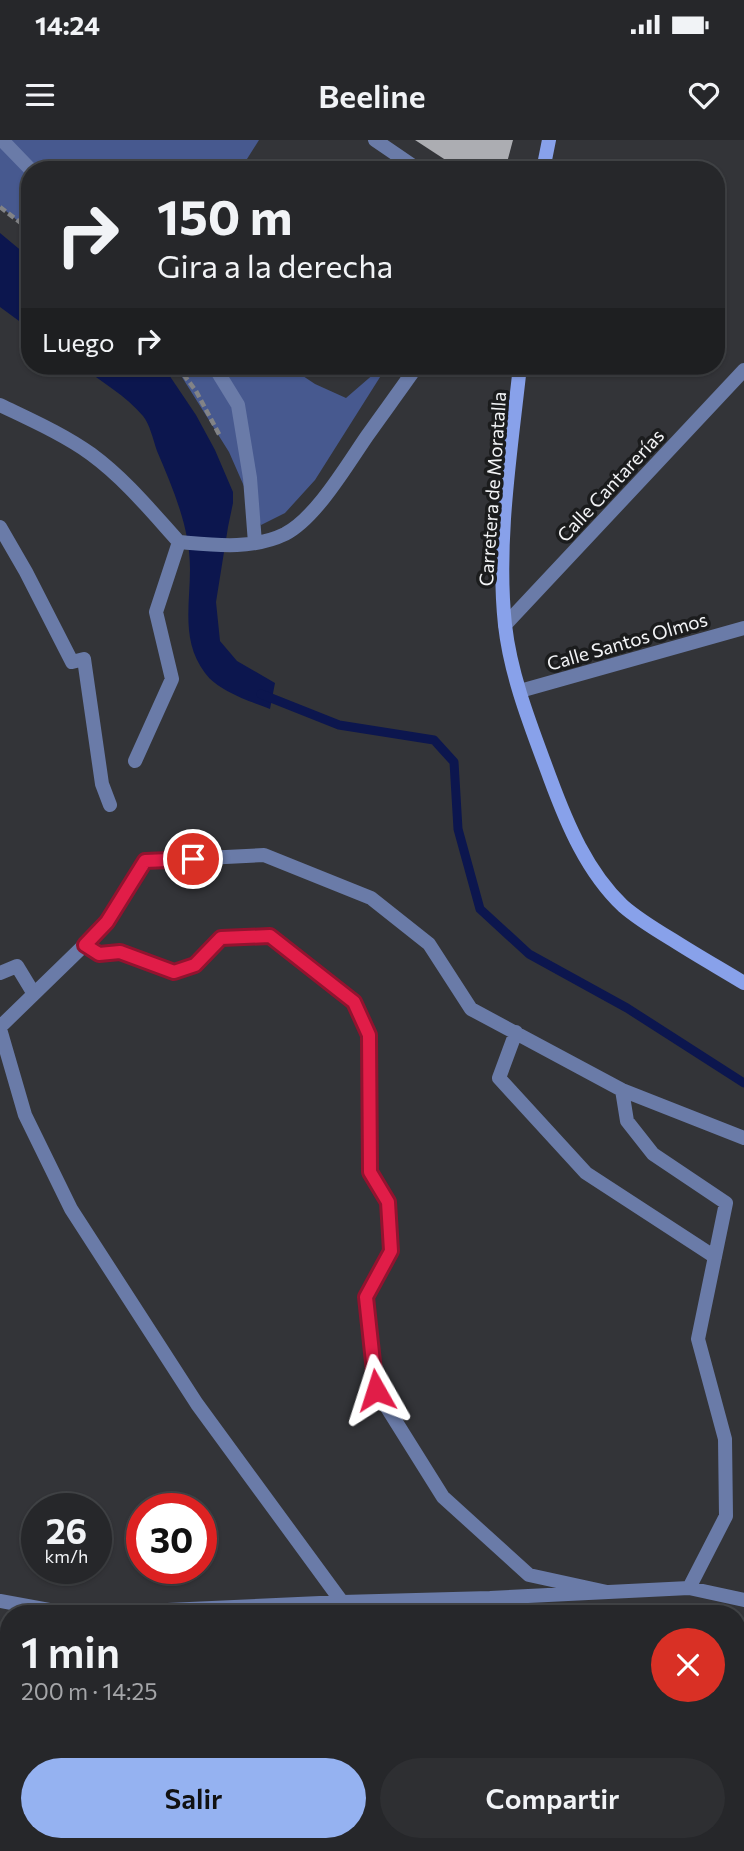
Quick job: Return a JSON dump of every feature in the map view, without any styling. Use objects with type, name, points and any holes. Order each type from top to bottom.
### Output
[{"type":"main road","points":[[545,161],[549,140]]},
{"type":"main road","name":"Carretera de Moratalla","points":[[519,375],[504,530],[505,625],[520,691],[564,817],[598,876],[622,905],[648,925],[744,983]]},
{"type":"street","points":[[2,140],[22,161]]},
{"type":"street","points":[[375,140],[406,161]]},
{"type":"street","name":"Calle Cantarerías","points":[[505,625],[744,370]]},
{"type":"street","points":[[220,375],[238,405],[250,478],[255,543]]},
{"type":"street","points":[[0,405],[51,430],[90,454],[131,488],[183,543],[255,543],[286,533],[307,517],[411,375]]},
{"type":"street","points":[[0,527],[72,662],[83,659],[102,784],[110,805]]},
{"type":"street","points":[[135,761],[172,679],[156,612],[183,543]]},
{"type":"street","name":"Calle Santos Olmos","points":[[520,691],[744,628]]},
{"type":"street","points":[[341,1602],[197,1404],[71,1209],[24,1115],[0,1028],[107,922],[145,861],[264,855],[371,898],[429,944],[471,1009],[622,1090],[744,1138]]},
{"type":"street","points":[[85,945],[99,954],[120,952],[174,972],[195,965],[221,938],[270,936],[354,1002],[369,1035],[370,1172],[388,1202],[391,1251],[366,1297],[376,1390],[443,1497],[529,1575],[607,1592]]},
{"type":"street","points":[[0,973],[17,966],[34,994]]},
{"type":"street","points":[[516,1032],[499,1077],[586,1172],[715,1257]]},
{"type":"street","points":[[622,1090],[626,1121],[653,1154],[726,1203],[698,1339],[725,1439],[726,1516],[689,1588]]},
{"type":"street","points":[[276,1605],[689,1588],[744,1600]]},
{"type":"street","points":[[0,1601],[22,1605]]},
{"type":"path","points":[[0,207],[21,223]]},
{"type":"path","points":[[184,375],[196,391],[222,440]]},
{"type":"shaded area","points":[[0,140],[259,140],[246,161],[21,161],[21,224],[0,206]]},
{"type":"shaded area","points":[[0,233],[21,250],[21,322],[0,307]]},
{"type":"shaded area","points":[[93,375],[169,375],[215,450],[233,492],[216,602],[220,641],[237,661],[275,683],[270,709],[234,695],[218,685],[197,661],[188,622],[189,553],[180,508],[143,416]]},
{"type":"shaded area","points":[[181,375],[302,375],[346,398],[373,375],[381,375],[315,480],[285,513],[261,525],[229,452]]},
{"type":"building","points":[[415,140],[513,140],[507,161],[447,161]]},
{"type":"waterway","points":[[261,694],[339,725],[434,740],[454,762],[458,829],[480,909],[529,954],[627,1008],[744,1083]]},
{"type":"route","points":[[193,859],[145,861],[107,922],[85,945],[99,954],[120,952],[174,972],[195,965],[221,938],[270,936],[354,1002],[369,1035],[370,1172],[388,1202],[391,1251],[366,1297],[376,1390]]}]
